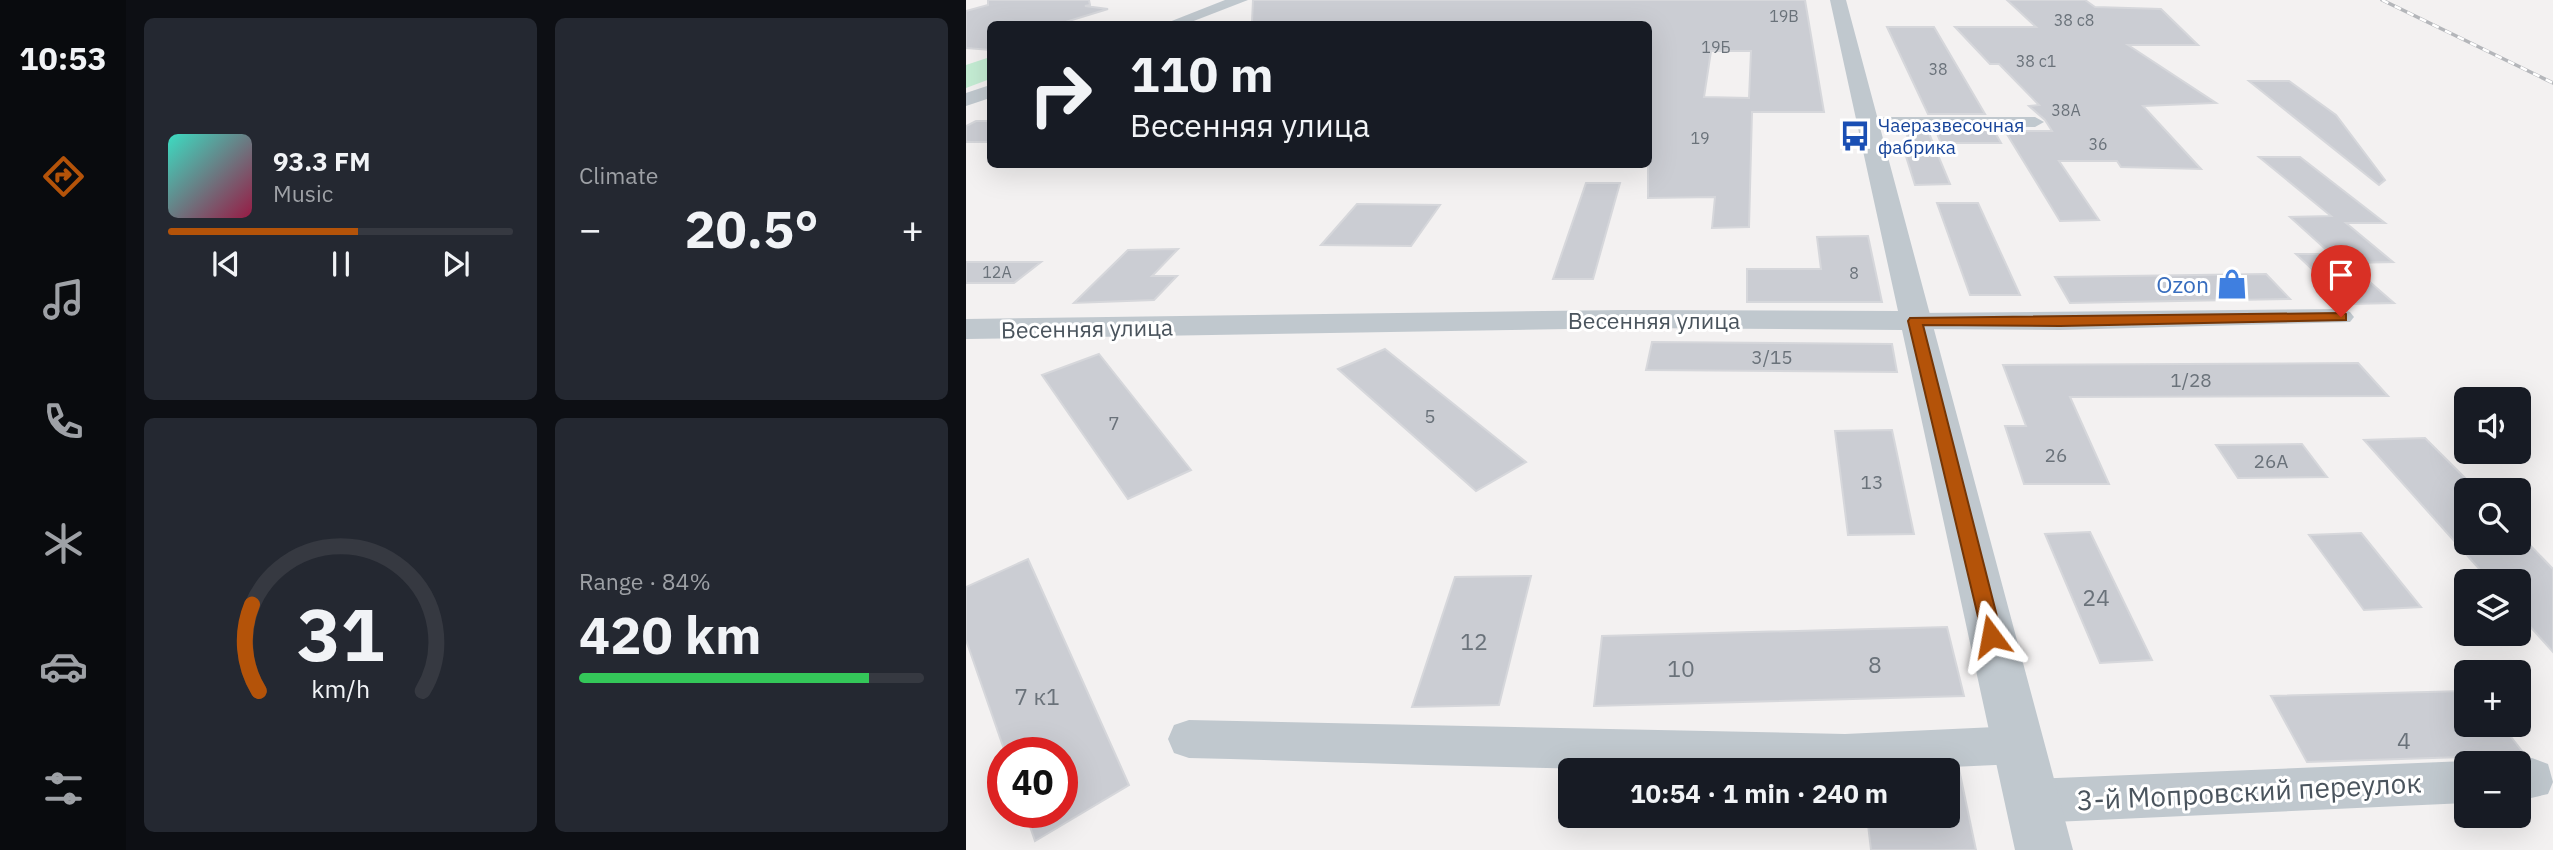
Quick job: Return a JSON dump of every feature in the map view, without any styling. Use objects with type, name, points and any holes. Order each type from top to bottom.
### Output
[{"type":"street","points":[[1174,21],[1240,0]]},
{"type":"street","points":[[1838,0],[2038,825]]},
{"type":"street","points":[[966,90],[987,82]]},
{"type":"street","points":[[966,100],[987,92]]},
{"type":"street","points":[[1868,122],[2035,122]]},
{"type":"street","name":"Весенняя улица","points":[[966,329],[1624,319],[2060,322],[2341,317]]},
{"type":"street","points":[[1189,738],[1844,754],[2017,745]]},
{"type":"street","name":"3-й Мопровский переулок","points":[[2038,825],[2454,783]]},
{"type":"green space","points":[[987,58],[987,80],[966,88],[966,65]]},
{"type":"building","points":[[988,0],[1089,0],[1090,5],[1085,6],[1108,9],[1069,21],[987,21],[987,50],[966,48],[966,11],[988,5]]},
{"type":"building","points":[[1253,0],[1805,0],[1824,112],[1752,112],[1749,227],[1712,228],[1715,197],[1648,198],[1648,168],[1652,168],[1652,21],[1252,21]],"holes":[[[1711,51],[1751,51],[1749,98],[1704,97]]]},
{"type":"building","points":[[2007,0],[2085,0],[2095,7],[2161,9],[2198,45],[2128,45],[2216,103],[2143,106],[2201,169],[2121,167],[2117,161],[2059,161],[2099,220],[2060,221],[2005,131],[2052,131],[2045,120],[2029,106],[2039,105],[1999,64],[1990,64],[1955,27],[2036,27]]},
{"type":"building","points":[[1887,27],[1934,27],[1985,114],[1928,114]]},
{"type":"building","points":[[2249,81],[2289,81],[2336,115],[2385,180],[2379,185]]},
{"type":"building","points":[[976,121],[987,121],[987,142],[966,142],[966,126]]},
{"type":"building","points":[[1935,129],[1993,129],[2001,143],[1941,143]]},
{"type":"building","points":[[1906,131],[1928,131],[1950,184],[1915,185],[1904,150],[1911,150]]},
{"type":"building","points":[[2259,157],[2300,157],[2385,223],[2346,223],[2393,262],[2348,263],[2394,303],[2349,304],[2296,254],[2331,254],[2290,217],[2331,216]]},
{"type":"building","points":[[1586,183],[1620,183],[1593,279],[1553,279]]},
{"type":"building","points":[[1937,203],[1978,203],[2020,295],[1970,295]]},
{"type":"building","points":[[1357,204],[1440,205],[1411,246],[1321,245]]},
{"type":"building","points":[[1868,236],[1882,302],[1747,302],[1747,269],[1821,269],[1817,237]]},
{"type":"building","points":[[1178,249],[1152,276],[1177,276],[1154,300],[1074,303],[1128,250]]},
{"type":"building","points":[[966,262],[1041,262],[1014,283],[966,283]]},
{"type":"building","points":[[2266,274],[2290,299],[2070,303],[2055,277]]},
{"type":"building","points":[[1652,342],[1892,344],[1897,372],[1646,370]]},
{"type":"building","points":[[1385,349],[1526,462],[1476,491],[1338,369]]},
{"type":"building","points":[[1099,354],[1191,470],[1128,499],[1042,375]]},
{"type":"building","points":[[2358,363],[2388,396],[2070,397],[2109,484],[2024,484],[2005,426],[2026,426],[2003,365]]},
{"type":"building","points":[[1892,430],[1914,534],[1848,535],[1835,431]]},
{"type":"building","points":[[2425,438],[2465,478],[2454,478],[2454,541],[2364,440]]},
{"type":"building","points":[[2302,444],[2327,477],[2238,478],[2216,445]]},
{"type":"building","points":[[2090,532],[2152,660],[2100,663],[2045,534]]},
{"type":"building","points":[[2361,533],[2421,607],[2364,610],[2309,535]]},
{"type":"building","points":[[2531,546],[2553,569],[2553,652],[2531,627],[2531,569],[2479,569],[2467,555],[2531,555]]},
{"type":"building","points":[[1028,559],[1129,785],[1078,815],[1078,737],[1000,737],[966,640],[966,587]]},
{"type":"building","points":[[1531,576],[1499,705],[1412,707],[1455,577]]},
{"type":"building","points":[[1947,627],[1964,696],[1594,706],[1602,636]]},
{"type":"building","points":[[2454,691],[2454,737],[2511,737],[2522,751],[2454,751],[2454,757],[2307,762],[2271,696]]},
{"type":"building","points":[[1960,774],[1976,850],[1871,850],[1868,828],[1960,828]]},
{"type":"building","points":[[1031,828],[1057,828],[1035,841]]},
{"type":"railway","points":[[2382,0],[2553,83]]},
{"type":"place","name":"Чаеразвесочная фабрика","points":[[1855,136]]},
{"type":"place","name":"Ozon","points":[[2232,284]]},
{"type":"route","points":[[1991,636],[1915,321],[2060,322],[2341,317]]}]
